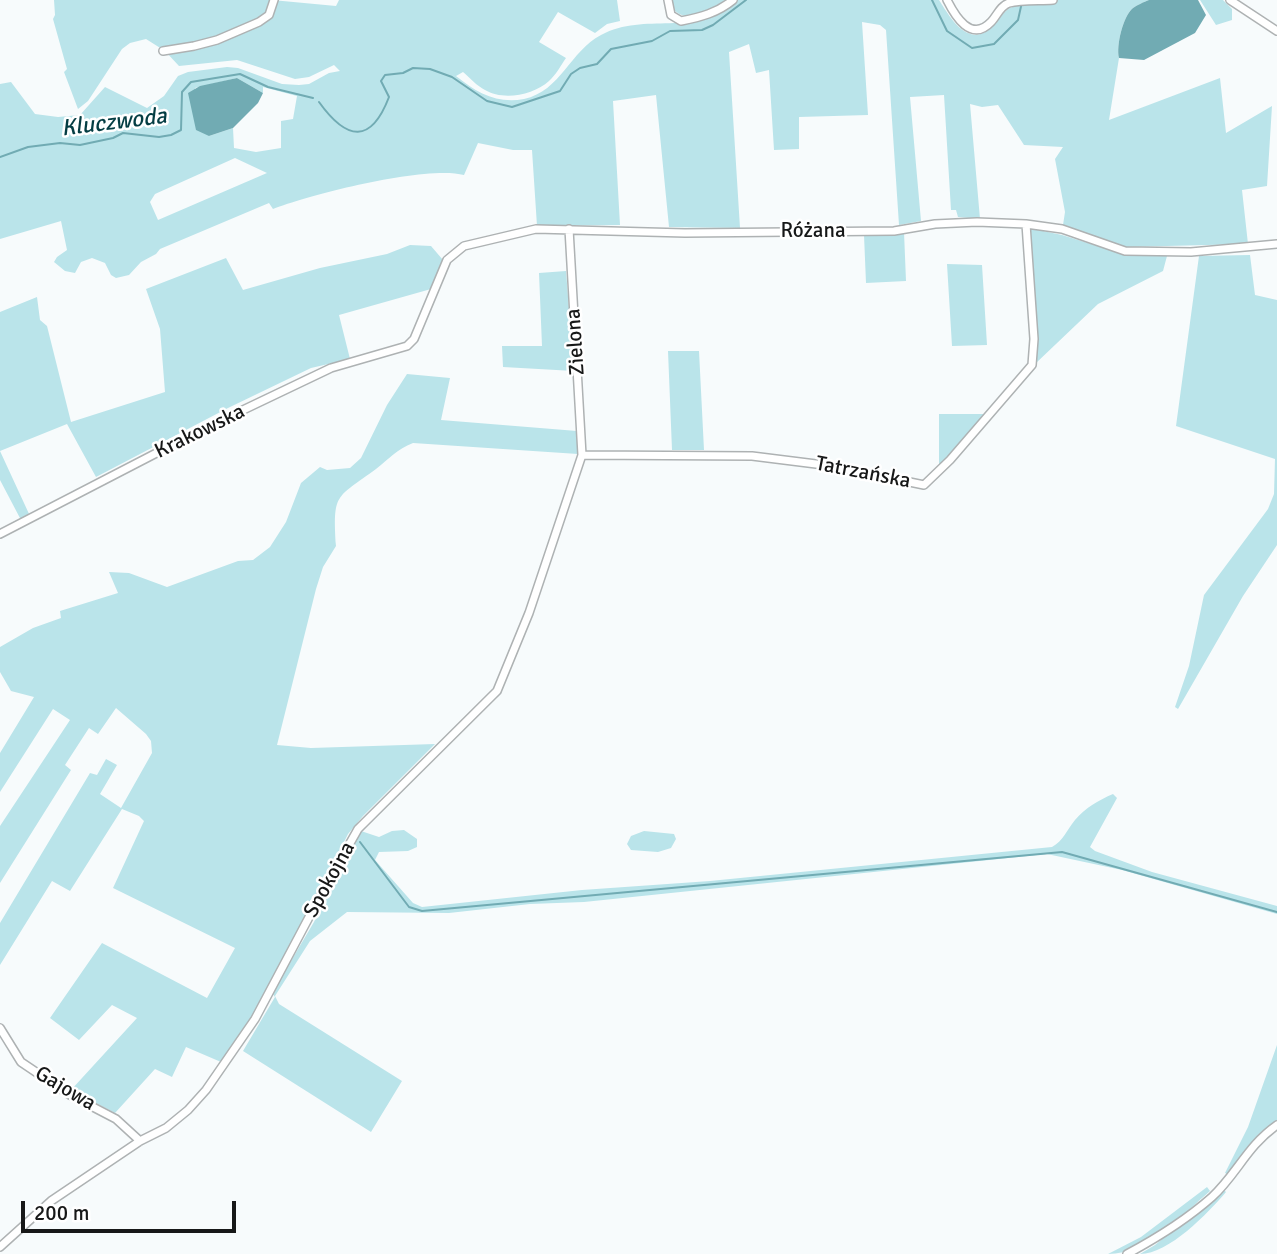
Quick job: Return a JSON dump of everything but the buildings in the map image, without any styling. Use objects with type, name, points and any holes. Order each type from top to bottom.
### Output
[{"type":"street","points":[[163,51],[217,40],[259,22],[269,15],[274,0]]},
{"type":"street","points":[[668,0],[671,15],[681,21],[722,9],[733,0]]},
{"type":"street","points":[[947,0],[958,20],[972,29],[988,25],[1009,3],[1053,0]]},
{"type":"street","points":[[1230,0],[1277,31]]},
{"type":"street","name":"Różana","points":[[407,345],[414,339],[447,260],[452,254],[464,246],[537,229],[685,233],[894,231],[935,224],[976,222],[1062,229],[1125,251],[1191,252],[1277,244]]},
{"type":"street","name":"Tatrzańska","points":[[582,455],[752,456],[832,466],[924,485],[950,460],[1032,365],[1034,339],[1026,224]]},
{"type":"street","name":"Zielona","points":[[569,229],[582,455]]},
{"type":"street","name":"Krakowska","points":[[0,534],[199,431],[331,368],[407,345]]},
{"type":"street","name":"Spokojna","points":[[0,1247],[51,1200],[140,1141],[166,1128],[188,1110],[208,1088],[255,1019],[358,830],[497,691],[529,613],[582,455]]},
{"type":"street","name":"Gajowa","points":[[0,1028],[16,1056],[31,1070],[116,1119],[140,1141]]},
{"type":"street","points":[[1127,1254],[1165,1233],[1213,1196],[1250,1148],[1277,1125]]},
{"type":"shaded area","points":[[54,0],[272,0],[336,6],[339,0],[617,0],[620,21],[607,24],[595,33],[558,12],[539,42],[566,58],[552,79],[535,90],[518,95],[500,95],[482,88],[463,72],[456,76],[488,96],[514,100],[537,95],[547,88],[590,42],[601,35],[635,25],[704,19],[721,12],[738,0],[939,0],[961,29],[976,35],[993,26],[1006,11],[1018,5],[1019,0],[1149,0],[1133,8],[1123,24],[1109,120],[1220,78],[1226,133],[1272,106],[1267,186],[1242,190],[1248,244],[1126,247],[1063,225],[1065,212],[1055,159],[1063,147],[1024,145],[998,105],[982,107],[970,104],[980,219],[958,217],[956,210],[951,210],[944,95],[910,97],[921,221],[899,225],[886,30],[880,25],[862,22],[868,115],[799,117],[799,149],[774,150],[769,70],[756,73],[749,44],[729,52],[740,228],[669,227],[656,95],[613,101],[620,225],[537,226],[532,150],[513,150],[478,143],[464,175],[447,173],[397,177],[340,189],[273,209],[269,203],[160,249],[141,262],[129,275],[116,278],[111,275],[105,263],[92,258],[81,262],[75,273],[65,271],[54,262],[67,250],[61,221],[0,239],[0,84],[11,82],[35,114],[58,117],[80,115],[105,87],[147,108],[164,96],[178,76],[188,72],[238,68],[282,84],[299,85],[309,84],[329,73],[340,71],[334,65],[309,77],[295,79],[237,60],[179,66],[165,51],[146,39],[130,43],[122,49],[88,101],[78,109],[64,72],[67,69],[53,19]],"holes":[[[237,78],[263,93],[263,87],[297,96],[293,119],[281,121],[281,148],[256,152],[234,148],[233,128],[209,136],[195,88]],[[235,158],[267,173],[158,220],[150,202],[155,194]]]},
{"type":"shaded area","points":[[671,0],[730,0],[703,14],[688,16],[675,11]]},
{"type":"shaded area","points":[[1149,0],[1198,0],[1206,15],[1195,33],[1144,60],[1119,58],[1119,39],[1129,12]]},
{"type":"shaded area","points":[[1200,0],[1223,0],[1232,9],[1232,20],[1216,25]]},
{"type":"shaded area","points":[[237,78],[263,93],[258,103],[233,128],[209,136],[196,130],[188,93],[200,86]]},
{"type":"shaded area","points":[[1029,228],[1120,253],[1167,256],[1163,271],[1098,304],[1035,364],[1037,346]]},
{"type":"shaded area","points":[[904,232],[906,281],[866,283],[864,235]]},
{"type":"shaded area","points":[[410,245],[431,246],[443,260],[431,289],[339,315],[350,359],[311,368],[96,477],[67,424],[0,451],[0,312],[37,297],[40,320],[47,326],[71,422],[165,392],[160,329],[146,289],[226,258],[243,290],[320,268],[387,254]]},
{"type":"shaded area","points":[[1250,255],[1255,295],[1277,300],[1277,545],[1243,596],[1178,709],[1175,707],[1189,666],[1204,595],[1268,509],[1274,494],[1275,459],[1176,426],[1199,256]]},
{"type":"shaded area","points":[[947,264],[982,265],[987,345],[952,346]]},
{"type":"shaded area","points":[[566,271],[574,371],[503,367],[502,346],[542,346],[539,273]]},
{"type":"shaded area","points":[[668,351],[699,351],[704,450],[672,450]]},
{"type":"shaded area","points":[[407,374],[450,378],[441,420],[577,431],[578,454],[413,443],[393,454],[352,486],[340,499],[335,516],[336,546],[323,567],[316,589],[277,745],[311,748],[435,744],[348,834],[250,1020],[221,1062],[186,1047],[172,1077],[155,1069],[115,1113],[71,1090],[137,1018],[112,1005],[79,1040],[50,1018],[102,943],[207,998],[235,948],[113,888],[144,821],[122,809],[70,891],[52,881],[0,965],[0,923],[90,773],[97,775],[106,759],[117,765],[100,794],[121,808],[152,753],[151,741],[146,734],[116,708],[98,734],[89,728],[65,765],[71,770],[0,883],[0,826],[70,720],[53,709],[0,792],[0,753],[34,697],[11,691],[0,672],[0,647],[33,628],[61,618],[60,611],[118,593],[109,572],[129,573],[167,587],[238,561],[253,560],[270,547],[286,522],[301,483],[320,467],[327,470],[350,468],[361,458],[387,405]]},
{"type":"shaded area","points":[[939,414],[984,414],[939,467]]},
{"type":"shaded area","points":[[0,451],[30,516],[21,520],[0,480]]},
{"type":"shaded area","points":[[1113,794],[1117,798],[1090,847],[1095,851],[1152,872],[1277,906],[1277,914],[1122,870],[1047,854],[584,902],[530,904],[449,913],[347,912],[310,941],[275,996],[279,1004],[402,1081],[371,1132],[243,1051],[275,997],[272,993],[314,922],[343,861],[361,831],[379,837],[392,831],[404,830],[417,839],[417,847],[408,851],[379,852],[375,860],[413,903],[422,907],[1052,847],[1083,812]]},
{"type":"shaded area","points":[[644,831],[674,834],[676,839],[671,848],[658,852],[631,850],[627,844],[631,836]]},
{"type":"shaded area","points":[[1277,1045],[1277,1120],[1261,1132],[1227,1174],[1225,1173],[1248,1127]]},
{"type":"shaded area","points":[[1207,1187],[1210,1191],[1164,1232],[1137,1248],[1108,1254],[1141,1237]]},
{"type":"shaded area","points":[[1223,1189],[1226,1192],[1187,1231],[1163,1247],[1140,1254],[1155,1245]]},
{"type":"waterway","name":"Kluczwoda","points":[[319,102],[329,115],[349,130],[366,130],[382,112],[389,97],[381,81],[385,75],[403,73],[413,68],[430,69],[452,77],[487,101],[512,107],[560,91],[571,74],[580,68],[597,64],[611,49],[652,41],[670,31],[702,30],[746,0]]},
{"type":"waterway","name":"Kluczwoda","points":[[932,0],[947,31],[972,48],[994,44],[1018,20],[1022,2]]},
{"type":"waterway","name":"Kluczwoda","points":[[0,157],[28,147],[60,143],[80,145],[113,138],[123,133],[159,137],[171,135],[181,130],[182,92],[191,82],[240,74],[268,87],[313,98]]},
{"type":"waterway","points":[[360,842],[409,907],[422,911],[1062,852],[1277,912]]}]
